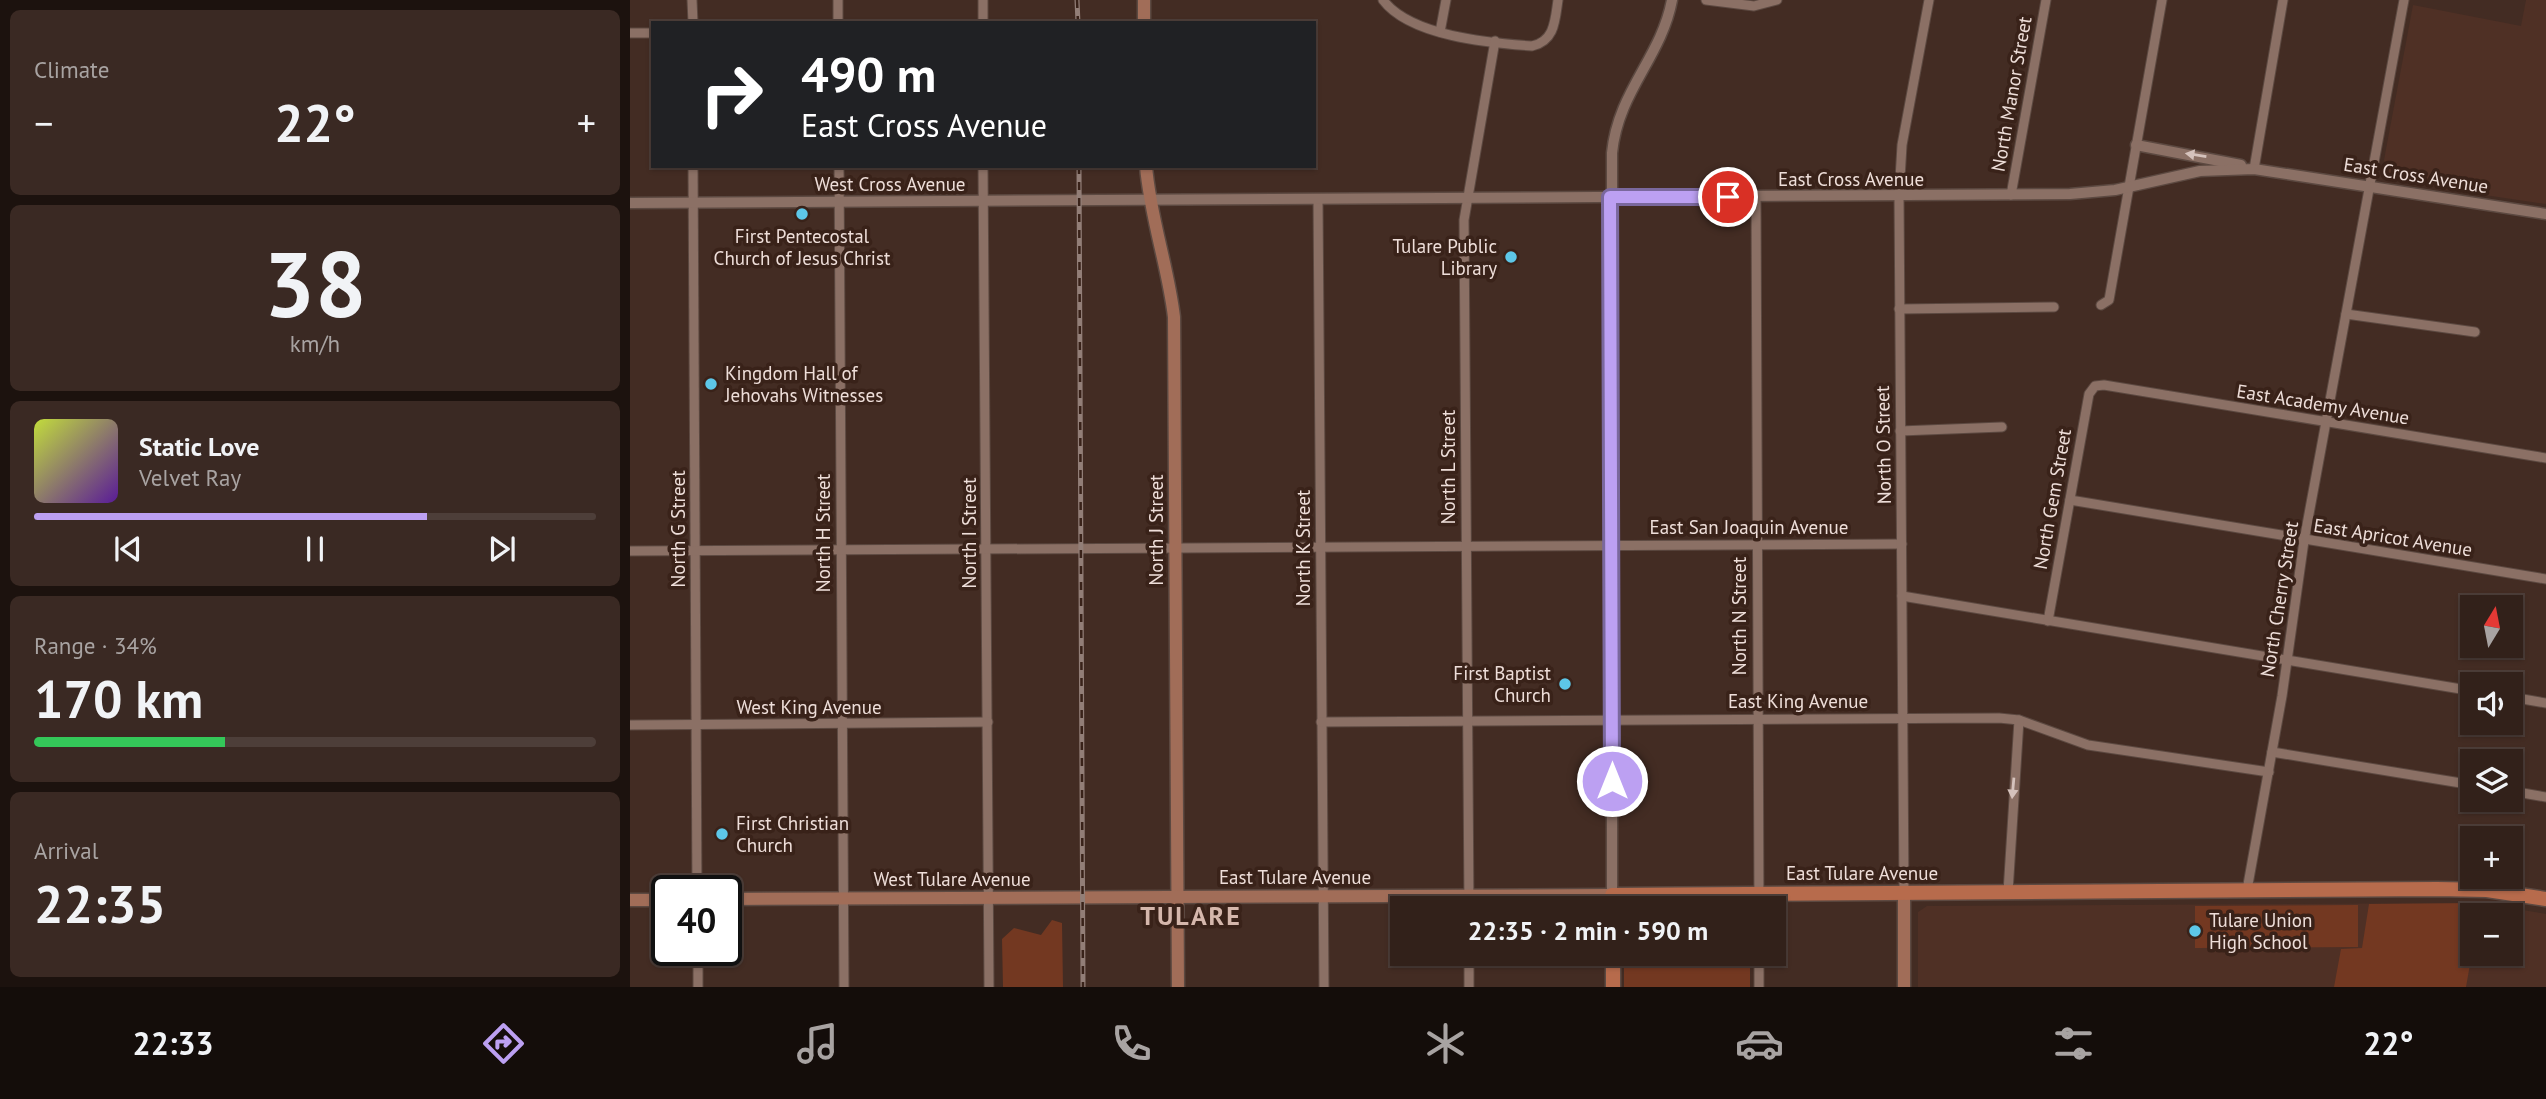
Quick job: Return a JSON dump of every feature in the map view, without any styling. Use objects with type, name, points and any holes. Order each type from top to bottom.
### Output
[{"type":"main road","points":[[1144,0],[1144,21]]},
{"type":"main road","name":"North J Street","points":[[1146,168],[1150,199],[1166,262],[1174,317],[1178,987]]},
{"type":"main road","name":"East Tulare Avenue","points":[[1786,900],[1904,893],[2463,889],[2546,899]]},
{"type":"main road","points":[[1904,893],[1904,987]]},
{"type":"main road","name":"East Tulare Avenue","points":[[1177,897],[1390,899]]},
{"type":"main road","name":"West Tulare Avenue","points":[[742,899],[1177,897]]},
{"type":"main road","points":[[630,900],[651,900]]},
{"type":"main road","points":[[1613,966],[1613,987]]},
{"type":"street","points":[[692,0],[692,21]]},
{"type":"street","points":[[838,0],[838,21]]},
{"type":"street","points":[[983,0],[983,21]]},
{"type":"street","points":[[1383,0],[1409,23],[1440,32],[1532,46],[1546,41],[1551,34],[1558,0]]},
{"type":"street","points":[[1440,32],[1446,0]]},
{"type":"street","points":[[1612,896],[1610,197],[1613,138],[1620,111],[1631,86],[1661,39],[1672,0]]},
{"type":"street","points":[[1706,0],[1754,6],[1777,0]]},
{"type":"street","name":"North O Street","points":[[1904,893],[1899,196],[1902,145],[1929,0]]},
{"type":"street","name":"North Manor Street","points":[[2011,195],[2046,0]]},
{"type":"street","points":[[2101,305],[2109,300],[2162,0]]},
{"type":"street","points":[[2136,145],[2215,158],[2254,169],[2283,0]]},
{"type":"street","name":"North Cherry Street","points":[[2247,890],[2269,772],[2304,541],[2404,0]]},
{"type":"street","points":[[630,33],[651,33]]},
{"type":"street","name":"North L Street","points":[[1469,896],[1465,547],[1466,199],[1495,41]]},
{"type":"street","name":"North G Street","points":[[694,168],[697,875]]},
{"type":"street","name":"North H Street","points":[[839,168],[844,987]]},
{"type":"street","name":"North I Street","points":[[984,168],[989,987]]},
{"type":"street","name":"East Cross Avenue","points":[[1150,199],[2081,194],[2200,171],[2254,169],[2546,214]]},
{"type":"street","name":"North N Street","points":[[1756,197],[1759,896]]},
{"type":"street","name":"West Cross Avenue","points":[[630,203],[1150,199]]},
{"type":"street","name":"North K Street","points":[[1318,200],[1324,987]]},
{"type":"street","points":[[1899,309],[2054,307]]},
{"type":"street","points":[[2346,314],[2475,332]]},
{"type":"street","name":"East Academy Avenue","points":[[2095,386],[2104,385],[2546,458]]},
{"type":"street","name":"North Gem Street","points":[[2048,621],[2089,394],[2095,386]]},
{"type":"street","points":[[1900,431],[2002,427]]},
{"type":"street","name":"East Apricot Avenue","points":[[2070,500],[2304,541],[2546,579]]},
{"type":"street","name":"East San Joaquin Avenue","points":[[630,551],[1902,544]]},
{"type":"street","points":[[1902,596],[2460,689]]},
{"type":"street","points":[[2523,699],[2546,703]]},
{"type":"street","name":"East King Avenue","points":[[1321,722],[1903,718],[2019,720],[2088,745],[2269,772]]},
{"type":"street","points":[[2008,892],[2019,720]]},
{"type":"street","name":"West King Avenue","points":[[630,726],[988,722]]},
{"type":"street","points":[[2272,752],[2460,783]]},
{"type":"street","points":[[2523,794],[2546,797]]},
{"type":"street","points":[[698,966],[698,987]]},
{"type":"street","points":[[1469,966],[1469,987]]},
{"type":"street","points":[[1759,966],[1759,987]]},
{"type":"shaded area","points":[[2526,0],[2546,0],[2546,204],[2444,189],[2388,172],[2384,160],[2413,5],[2521,26]]},
{"type":"shaded area","name":"Tulare Union High School","points":[[2460,903],[2460,966],[2523,966],[2523,910],[2546,914],[2546,987],[1918,987],[1918,912],[1927,906]]},
{"type":"shaded area","points":[[2460,903],[2460,966],[2470,966],[2466,987],[2334,987],[2341,949],[2362,948],[2369,904]]},
{"type":"shaded area","points":[[2358,905],[2358,947],[2195,948],[2195,906]]},
{"type":"shaded area","points":[[1052,920],[1062,923],[1063,987],[1003,987],[1002,939],[1014,928],[1041,935]]},
{"type":"shaded area","points":[[1624,966],[1750,966],[1750,987],[1624,987]]},
{"type":"railway","points":[[1077,0],[1078,21]]},
{"type":"railway","points":[[1079,168],[1083,987]]},
{"type":"place","name":"First Pentecostal Church of Jesus Christ","points":[[802,214]]},
{"type":"place","name":"Tulare Public Library","points":[[1511,257]]},
{"type":"place","name":"Kingdom Hall of Jehovahs Witnesses","points":[[711,384]]},
{"type":"place","name":"First Baptist Church","points":[[1565,684]]},
{"type":"place","name":"First Christian Church","points":[[722,834]]},
{"type":"place","name":"Tulare Union High School","points":[[2195,931]]},
{"type":"district","name":"TULARE","points":[[1191,916]]},
{"type":"route","points":[[1612,781],[1610,197],[1728,197]]}]
